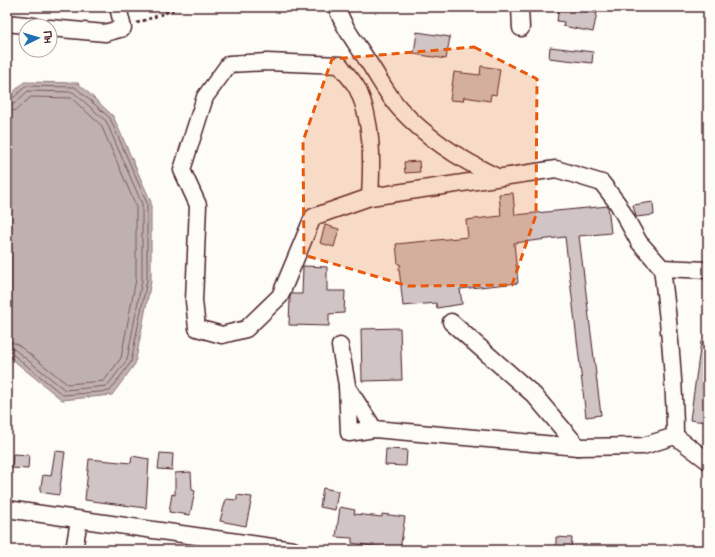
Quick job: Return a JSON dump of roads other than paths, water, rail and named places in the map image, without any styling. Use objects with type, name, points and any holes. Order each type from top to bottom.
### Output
[{"type":"street","points":[[58,29],[105,33],[123,28],[118,7]]},
{"type":"street","points":[[337,7],[339,15],[399,108],[442,146],[471,165],[497,177]]},
{"type":"street","points":[[520,7],[521,28]]},
{"type":"street","points":[[7,23],[18,24]]},
{"type":"street","points":[[370,197],[368,125],[358,89],[340,65],[267,62],[229,64],[205,97],[182,170],[198,205],[194,301],[197,328],[222,335],[246,328],[280,296],[313,217],[370,197],[556,169],[602,183],[618,204],[639,242],[662,268],[670,330],[675,395],[674,436]]},
{"type":"street","points":[[662,268],[708,270]]},
{"type":"street","points":[[451,322],[534,395],[578,447]]},
{"type":"street","points":[[340,346],[346,385],[349,433],[374,429],[578,447],[643,446],[674,436]]},
{"type":"street","points":[[346,385],[374,429]]},
{"type":"street","points":[[674,436],[708,462]]},
{"type":"street","points":[[7,510],[293,550]]},
{"type":"street","points":[[74,550],[79,520]]},
{"type":"water","points":[[24,82],[78,83],[113,116],[151,202],[151,281],[135,364],[112,395],[62,400],[7,355],[7,98]]}]
